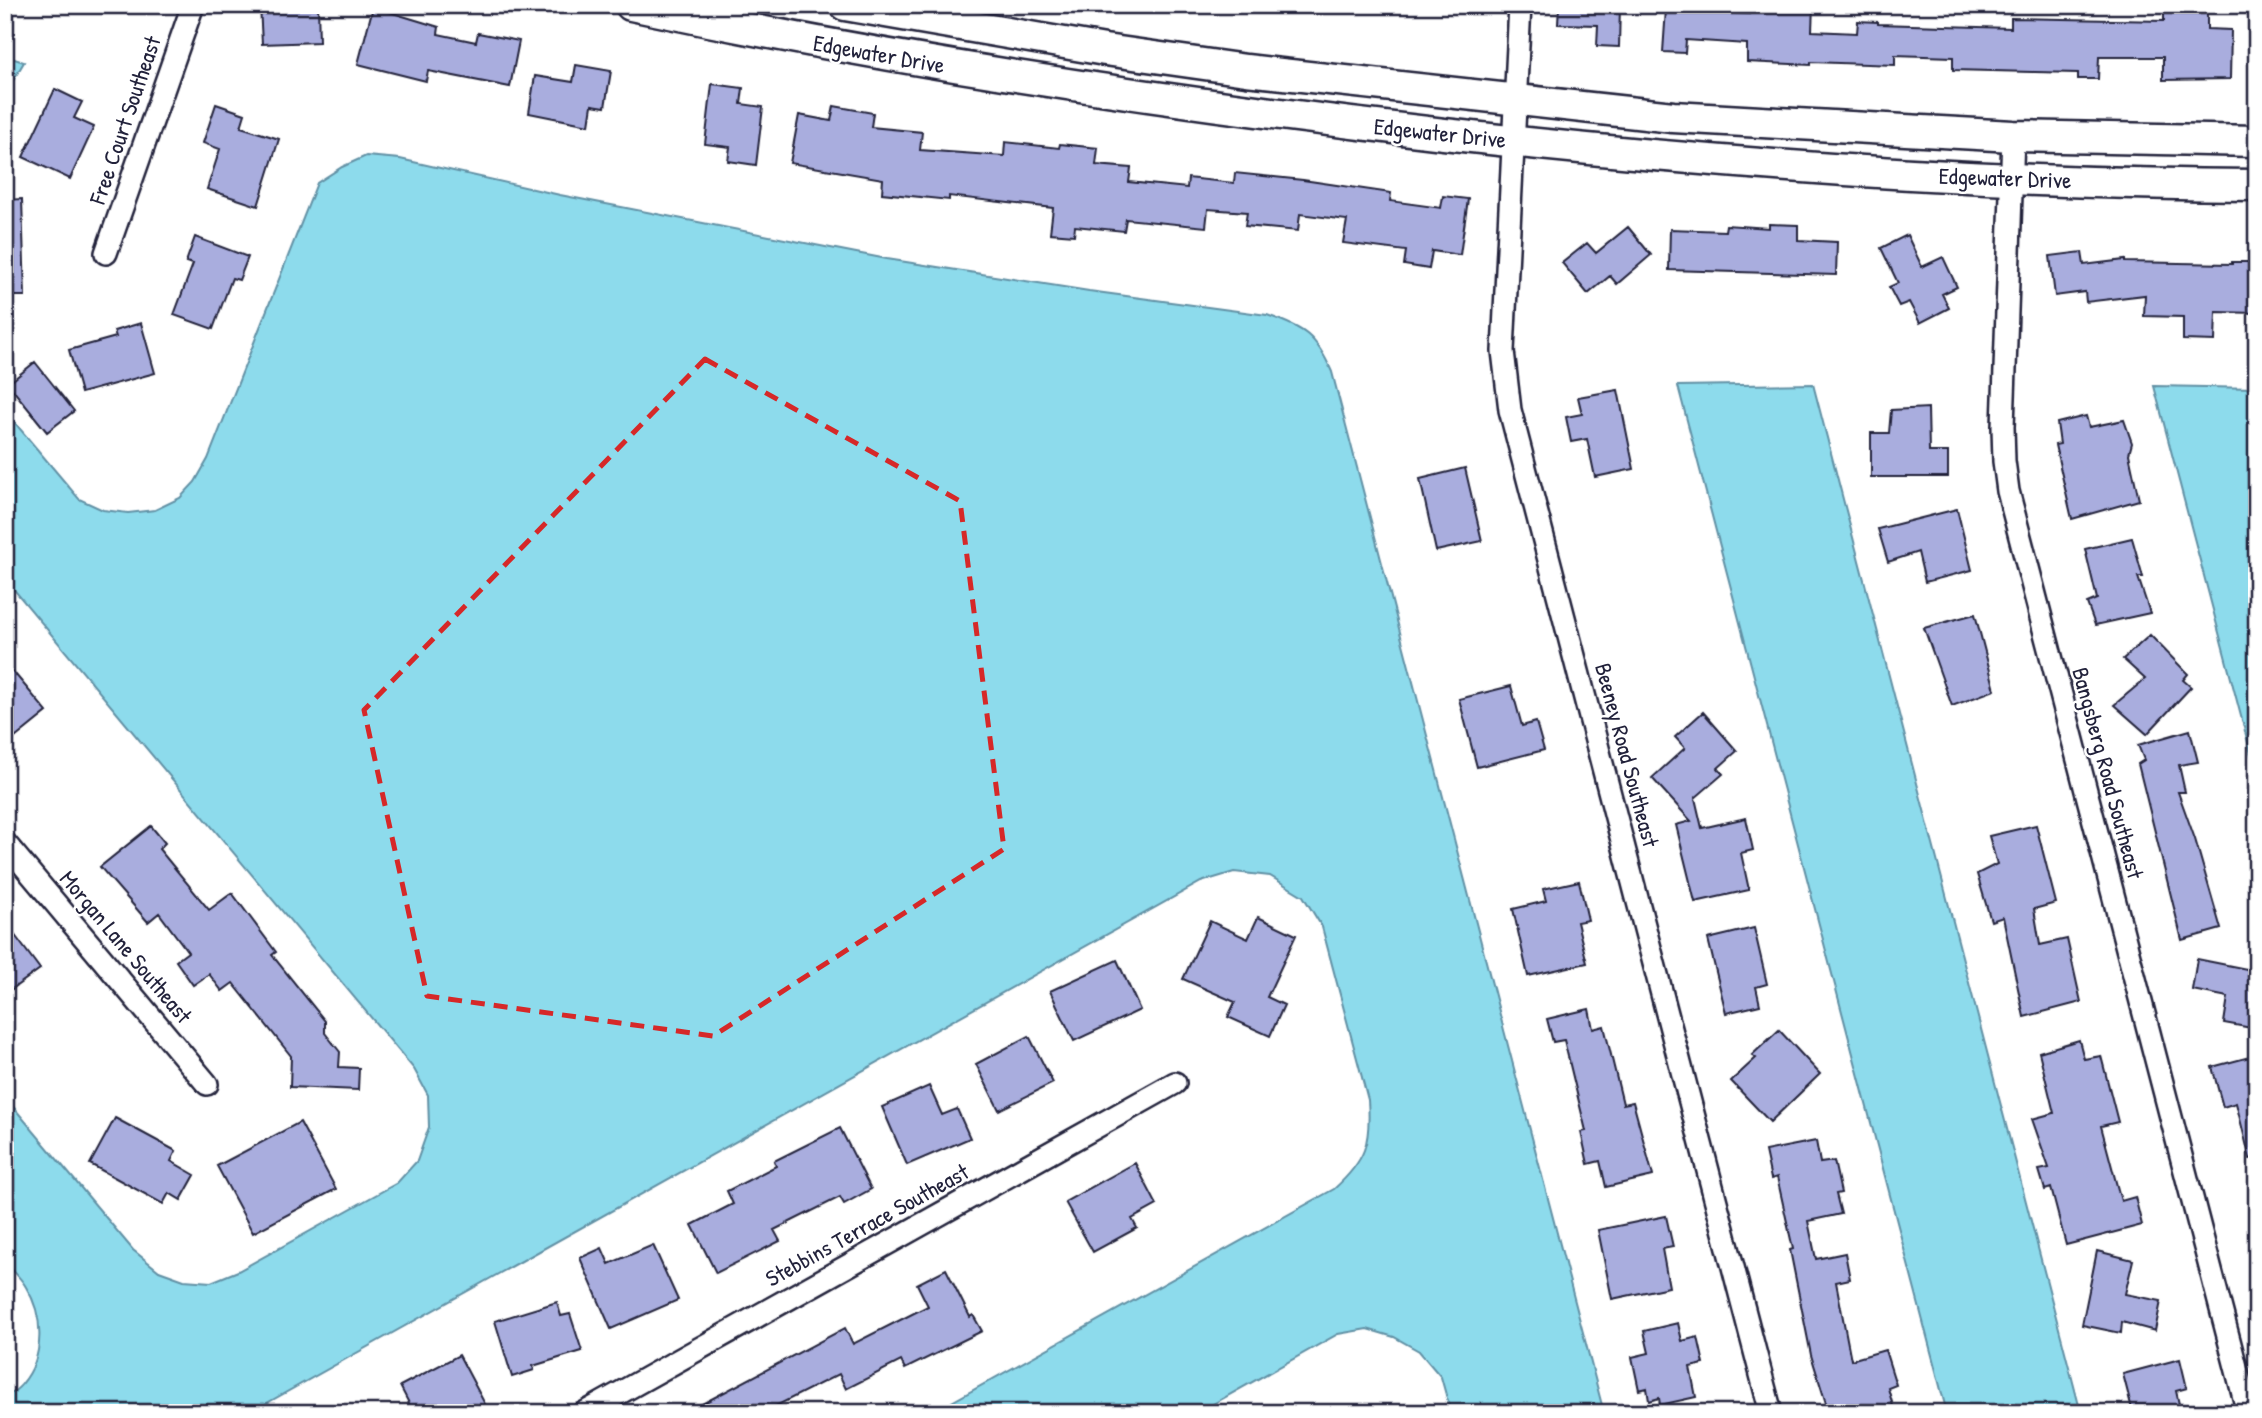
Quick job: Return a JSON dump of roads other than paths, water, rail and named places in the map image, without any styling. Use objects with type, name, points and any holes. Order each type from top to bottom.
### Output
[{"type":"street","name":"Free Court Southeast","points":[[106,253],[193,5]]},
{"type":"street","name":"Edgewater Drive","points":[[631,5],[960,69],[1261,113],[1512,142],[1739,163],[2011,179],[2257,186]]},
{"type":"street","name":"Edgewater Drive","points":[[843,5],[1105,50],[1245,70],[1673,117],[2012,136],[2257,141]]},
{"type":"street","points":[[831,45],[843,5]]},
{"type":"street","name":"Beeney Road Southeast","points":[[1520,5],[1503,351],[1510,410],[1771,1413]]},
{"type":"street","name":"Bangsberg Road Southeast","points":[[2012,136],[2003,427],[2008,491],[2248,1413]]},
{"type":"street","name":"Morgan Lane Southeast","points":[[5,843],[207,1084]]},
{"type":"street","name":"Stebbins Terrace Southeast","points":[[584,1413],[1175,1083]]},
{"type":"water","points":[[5,56],[24,62],[5,94]]},
{"type":"water","points":[[366,156],[400,159],[560,195],[887,259],[1089,291],[1267,315],[1291,324],[1314,341],[1332,372],[1604,1413],[1451,1413],[1441,1377],[1419,1351],[1394,1337],[1367,1329],[1338,1334],[1197,1413],[932,1413],[1334,1189],[1360,1159],[1367,1139],[1368,1100],[1322,927],[1303,896],[1270,876],[1234,872],[1201,882],[249,1413],[5,1413],[5,1398],[22,1384],[35,1362],[39,1323],[26,1287],[5,1262],[5,1097],[133,1250],[159,1271],[184,1280],[211,1282],[238,1271],[397,1183],[417,1161],[429,1127],[428,1095],[414,1069],[5,579],[5,411],[79,499],[103,510],[128,513],[155,510],[180,498],[195,482],[208,459],[317,183]]},
{"type":"water","points":[[1813,384],[2081,1413],[1947,1413],[1678,386]]},
{"type":"water","points":[[2154,386],[2257,388],[2257,777]]}]
